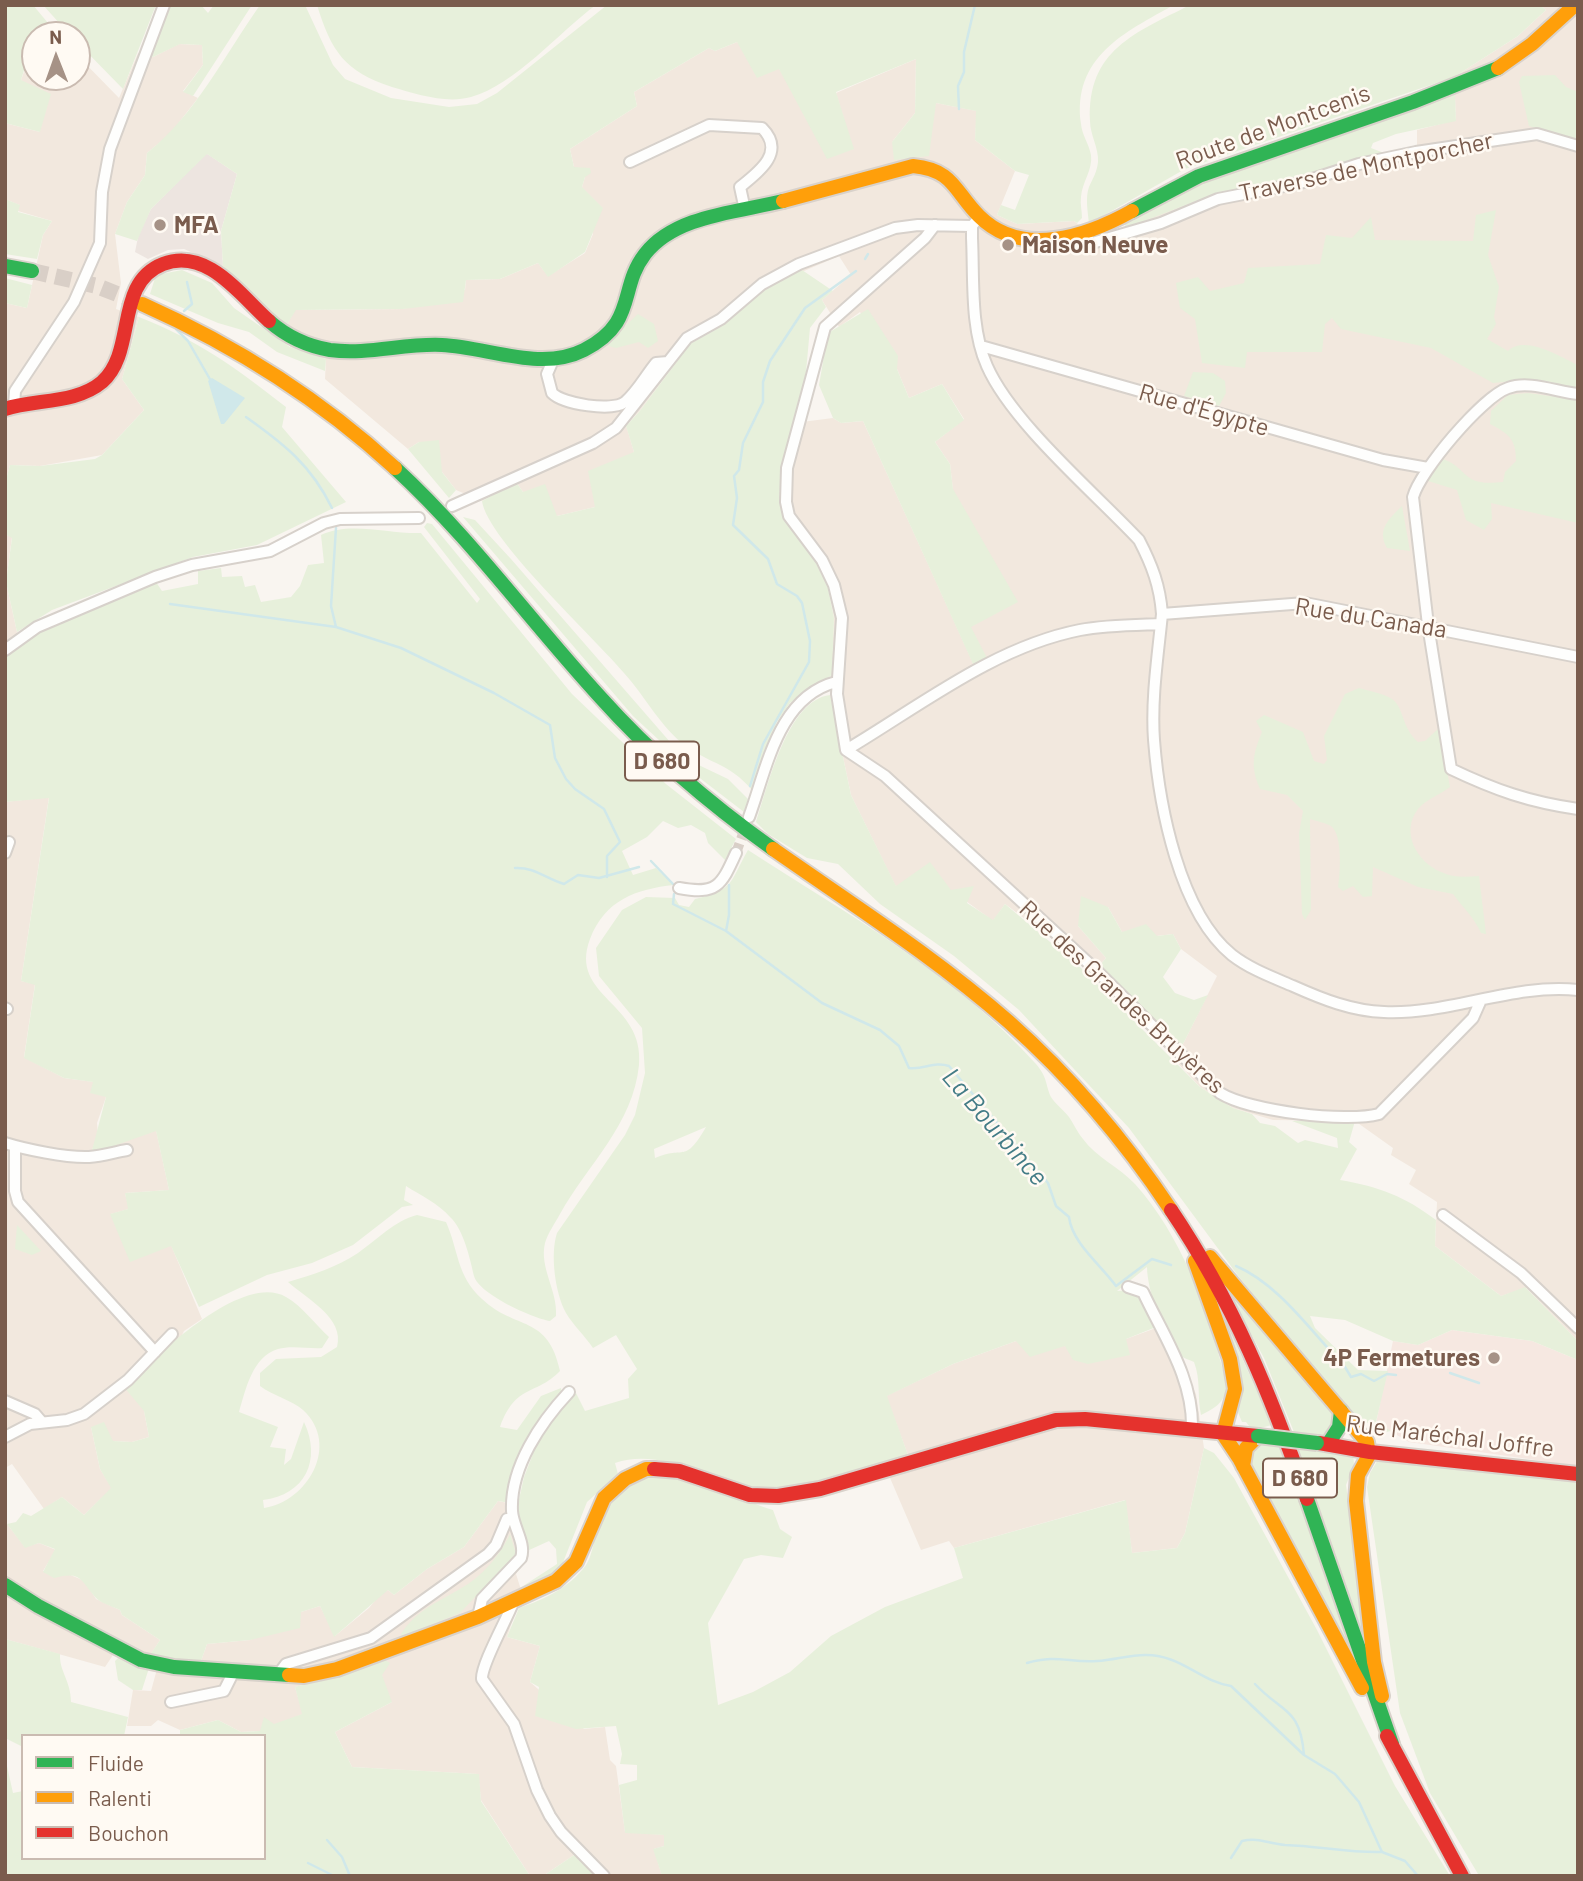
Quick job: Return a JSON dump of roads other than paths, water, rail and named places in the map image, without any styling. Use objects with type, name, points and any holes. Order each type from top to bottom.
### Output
[{"type":"main road","name":"Route de Montcenis","points":[[976,218],[1018,237],[1040,240],[1081,233],[1133,213],[1197,177],[1484,75],[1536,43],[1575,5]]},
{"type":"main road","points":[[10,407],[75,394],[102,382],[118,358],[130,307],[143,277],[155,267],[178,260],[210,267],[266,320],[290,337],[314,347],[368,353],[439,344],[554,358],[569,356],[593,345],[616,324],[625,308],[639,262],[649,249],[693,224],[913,166],[923,166],[943,173],[953,181],[976,218]]},
{"type":"main road","points":[[5,266],[32,271]]},
{"type":"main road","name":"D 680","points":[[142,304],[205,333],[248,358],[312,398],[369,443],[460,535],[593,689],[669,768],[759,839],[936,961],[1048,1059],[1125,1144],[1181,1223],[1234,1317],[1265,1383],[1292,1452],[1364,1673],[1392,1744],[1462,1876]]},
{"type":"main road","points":[[1181,1223],[1340,1411],[1360,1431],[1370,1452],[1356,1484],[1356,1502],[1374,1662],[1392,1744]]},
{"type":"main road","points":[[1181,1223],[1230,1359],[1235,1390],[1223,1434],[1243,1466],[1392,1744]]},
{"type":"main road","points":[[1322,1443],[1339,1427],[1340,1411]]},
{"type":"main road","name":"Rue Maréchal Joffre","points":[[5,1585],[38,1606],[141,1660],[174,1667],[233,1673],[304,1676],[337,1669],[478,1617],[546,1587],[567,1572],[583,1547],[604,1498],[638,1472],[666,1469],[750,1494],[778,1496],[820,1489],[1056,1420],[1085,1419],[1322,1443],[1370,1452],[1578,1474]]},
{"type":"main road","points":[[1243,1466],[1243,1451],[1248,1441],[1258,1436]]},
{"type":"street","points":[[10,407],[15,391],[74,302],[100,243],[102,192],[110,149],[164,5]]},
{"type":"street","points":[[630,162],[709,125],[762,128],[772,149],[771,157],[738,191],[745,210]]},
{"type":"street","name":"Traverse de Montporcher","points":[[1081,233],[1092,243],[1103,241],[1161,223],[1218,199],[1300,183],[1359,164],[1416,152],[1537,134],[1578,146]]},
{"type":"street","points":[[452,506],[605,435],[631,412],[687,338],[720,319],[762,284],[799,264],[895,228],[976,218],[977,333],[987,367],[1013,407],[1139,540],[1152,566],[1160,593],[1161,619],[1154,742],[1164,803],[1176,862],[1216,939],[1232,955],[1256,970],[1341,1006],[1394,1012],[1547,989],[1578,990]]},
{"type":"street","points":[[846,750],[836,682],[842,618],[834,585],[822,560],[789,516],[786,502],[787,468],[825,327],[925,238],[935,225]]},
{"type":"street","name":"Rue d'Égypte","points":[[981,346],[1383,460],[1428,468]]},
{"type":"street","points":[[554,358],[547,374],[552,393],[564,401],[580,405],[618,406],[625,402],[656,363],[668,362]]},
{"type":"street","points":[[1578,394],[1541,387],[1510,387],[1495,394],[1428,468],[1413,497],[1427,625],[1451,769],[1513,796],[1578,809]]},
{"type":"street","points":[[5,649],[37,627],[155,577],[192,565],[270,551],[324,523],[340,519],[419,518]]},
{"type":"street","name":"Rue du Canada","points":[[846,750],[926,699],[1011,653],[1080,630],[1161,619],[1305,603],[1578,657]]},
{"type":"street","points":[[749,817],[785,720],[801,700],[816,689],[836,682]]},
{"type":"street","name":"Rue des Grandes Bruyères","points":[[846,750],[885,776],[1096,970],[1220,1093],[1235,1102],[1270,1111],[1379,1114],[1473,1018],[1481,1000]]},
{"type":"street","points":[[679,888],[700,892],[718,887],[736,853]]},
{"type":"street","points":[[127,1150],[80,1157],[10,1146],[18,1202],[155,1352]]},
{"type":"street","points":[[1443,1215],[1521,1273],[1578,1328]]},
{"type":"street","points":[[1128,1287],[1143,1292],[1178,1362],[1192,1402],[1192,1431]]},
{"type":"street","points":[[5,1437],[41,1420],[67,1420],[84,1415],[128,1380],[172,1334]]},
{"type":"street","points":[[478,1617],[478,1606],[482,1599],[521,1558],[523,1549],[512,1514],[515,1488],[539,1429],[569,1392]]},
{"type":"street","points":[[5,1401],[36,1414],[41,1420]]},
{"type":"street","points":[[277,1676],[286,1664],[371,1639],[488,1554],[507,1520]]},
{"type":"street","points":[[513,1603],[500,1635],[484,1663],[482,1679],[514,1724],[537,1790],[550,1816],[561,1832],[604,1876]]},
{"type":"street","points":[[171,1702],[224,1691],[233,1673]]},
{"type":"water","points":[[212,378],[245,398],[224,424],[221,424],[208,381]]},
{"type":"waterway","points":[[959,109],[958,86],[964,72],[964,52],[975,5]]},
{"type":"waterway","points":[[865,259],[868,254]]},
{"type":"waterway","points":[[750,786],[763,744],[809,662],[810,641],[802,603],[797,596],[777,584],[768,559],[733,525],[737,498],[734,476],[739,470],[743,443],[763,402],[763,382],[770,361],[805,308],[856,271]]},
{"type":"waterway","points":[[184,311],[192,304],[187,282]]},
{"type":"waterway","points":[[176,329],[188,341],[211,381]]},
{"type":"waterway","points":[[246,417],[306,467],[332,508]]},
{"type":"waterway","points":[[336,528],[331,606],[336,627]]},
{"type":"waterway","points":[[170,604],[336,627],[401,648],[494,693],[550,725],[555,758],[566,779],[575,789],[604,809],[620,842],[607,856],[607,877]]},
{"type":"waterway","points":[[651,861],[673,884]]},
{"type":"waterway","points":[[515,868],[535,871],[564,884],[578,875],[599,878],[639,867]]},
{"type":"waterway","points":[[726,931],[729,885]]},
{"type":"waterway","name":"La Bourbince","points":[[674,894],[673,904],[726,931],[822,1003],[880,1030],[899,1046],[909,1068],[939,1064],[949,1066],[1048,1183],[1056,1206],[1069,1217],[1071,1227],[1081,1245],[1116,1286],[1152,1259],[1171,1265]]},
{"type":"waterway","name":"La Bourbince","points":[[1236,1266],[1252,1274],[1281,1297],[1351,1377],[1361,1374],[1374,1381],[1387,1374],[1396,1375]]},
{"type":"waterway","name":"La Bourbince","points":[[1450,1373],[1479,1383]]},
{"type":"waterway","points":[[1027,1663],[1047,1659],[1097,1661],[1153,1655],[1172,1660],[1215,1682],[1231,1686],[1304,1755],[1335,1774],[1359,1802],[1382,1852],[1405,1861],[1418,1876]]},
{"type":"waterway","points":[[1255,1684],[1294,1719],[1299,1728],[1304,1755]]},
{"type":"waterway","points":[[327,1840],[342,1857],[350,1876]]},
{"type":"waterway","points":[[1231,1858],[1242,1841],[1248,1840],[1382,1852]]},
{"type":"waterway","points":[[308,1863],[334,1876]]},
{"type":"tunnel","points":[[32,271],[97,286],[142,304]]},
{"type":"tunnel","points":[[736,853],[747,823]]},
{"type":"place","name":"MFA","points":[[160,225]]},
{"type":"place","name":"Maison Neuve","points":[[1008,245]]},
{"type":"place","name":"4P Fermetures","points":[[1494,1358]]}]
